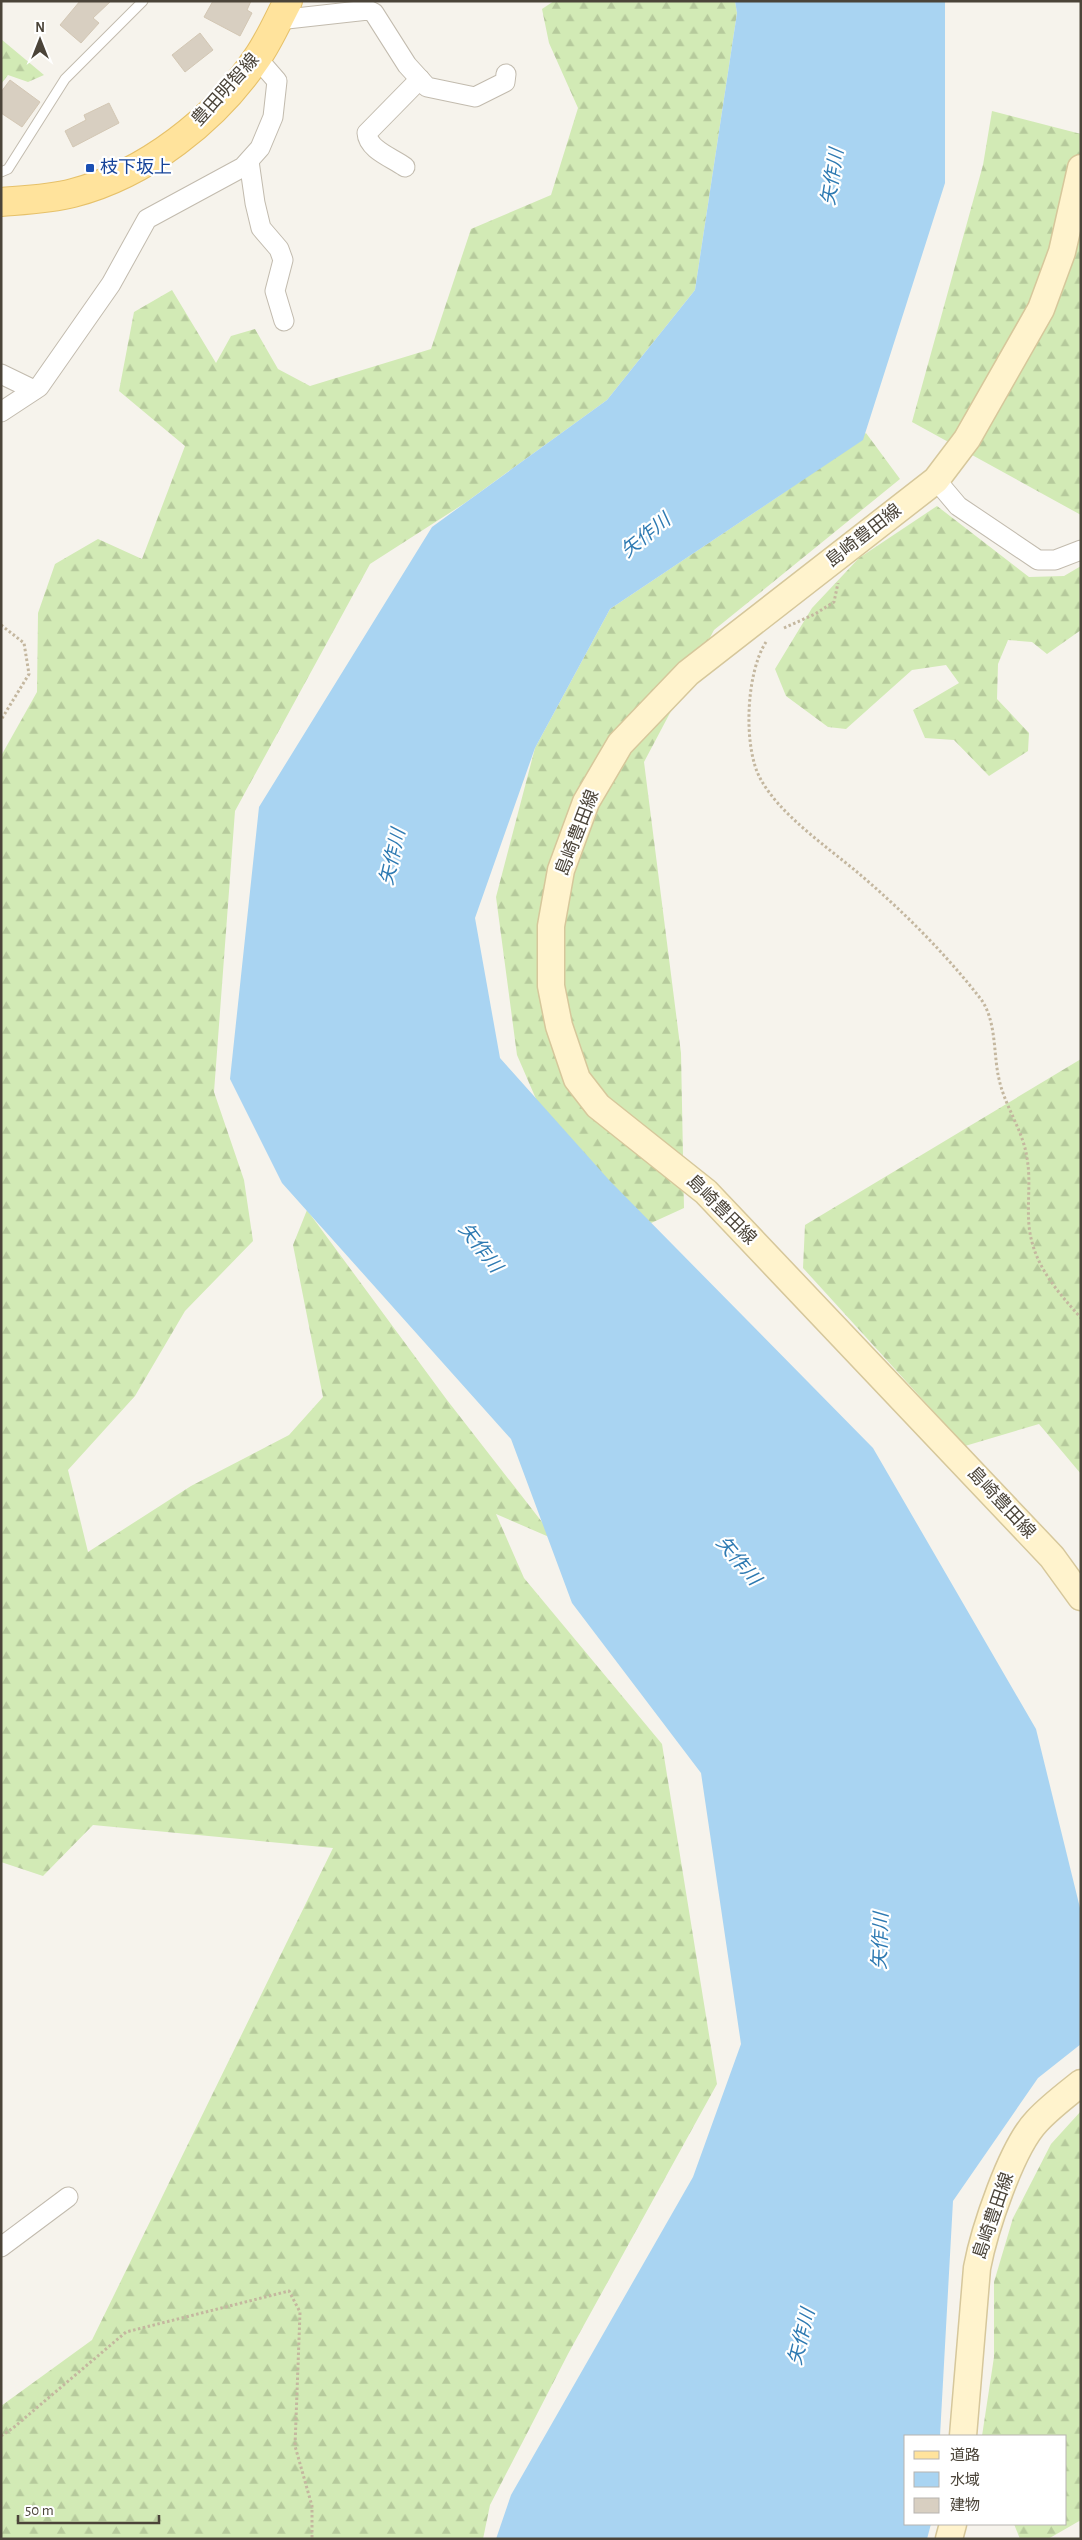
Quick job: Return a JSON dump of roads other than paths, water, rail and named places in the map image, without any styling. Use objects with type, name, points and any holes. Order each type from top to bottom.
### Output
[{"type":"main road","name":"豊田明智線","points":[[1,202],[74,193],[118,177],[148,160],[183,136],[213,110],[257,58],[283,11]]},
{"type":"main road","name":"島崎豊田線","points":[[1081,168],[1062,252],[1041,309],[968,439],[936,480],[688,673],[620,744],[586,802],[561,870],[551,926],[551,986],[560,1026],[577,1079],[598,1106],[706,1192],[1052,1557],[1081,1598]]},
{"type":"main road","name":"島崎豊田線","points":[[963,2435],[977,2268],[981,2243],[1018,2146],[1037,2121],[1081,2083]]},
{"type":"main road","points":[[948,2539],[952,2525]]},
{"type":"street","points":[[283,11],[368,10],[374,13],[408,65],[427,87],[475,97],[505,82],[506,74]]},
{"type":"street","points":[[1,412],[39,387],[111,284],[147,219],[243,167],[260,148],[273,117],[277,81],[257,58]]},
{"type":"street","points":[[405,167],[374,147],[368,140],[367,133],[420,79]]},
{"type":"street","points":[[248,161],[261,228],[279,249],[283,260],[275,291],[284,321]]},
{"type":"street","points":[[1,374],[34,390]]},
{"type":"street","points":[[936,480],[958,506],[1038,560],[1055,560],[1081,550]]},
{"type":"street","points":[[1,2246],[68,2197]]},
{"type":"lane","points":[[1,172],[8,169],[66,79],[143,1]]},
{"type":"water","name":"矢作川","points":[[735,1],[945,1],[945,183],[863,440],[610,609],[535,748],[475,918],[500,1058],[609,1180],[873,1448],[1036,1729],[1081,1912],[1081,2044],[1038,2078],[953,2201],[940,2435],[904,2435],[904,2525],[931,2525],[927,2539],[496,2539],[511,2495],[693,2177],[741,2044],[701,1773],[572,1603],[511,1439],[282,1183],[230,1079],[259,807],[432,527],[607,400],[695,290],[737,13]]},
{"type":"place","name":"枝下坂上","points":[[90,168]]}]
